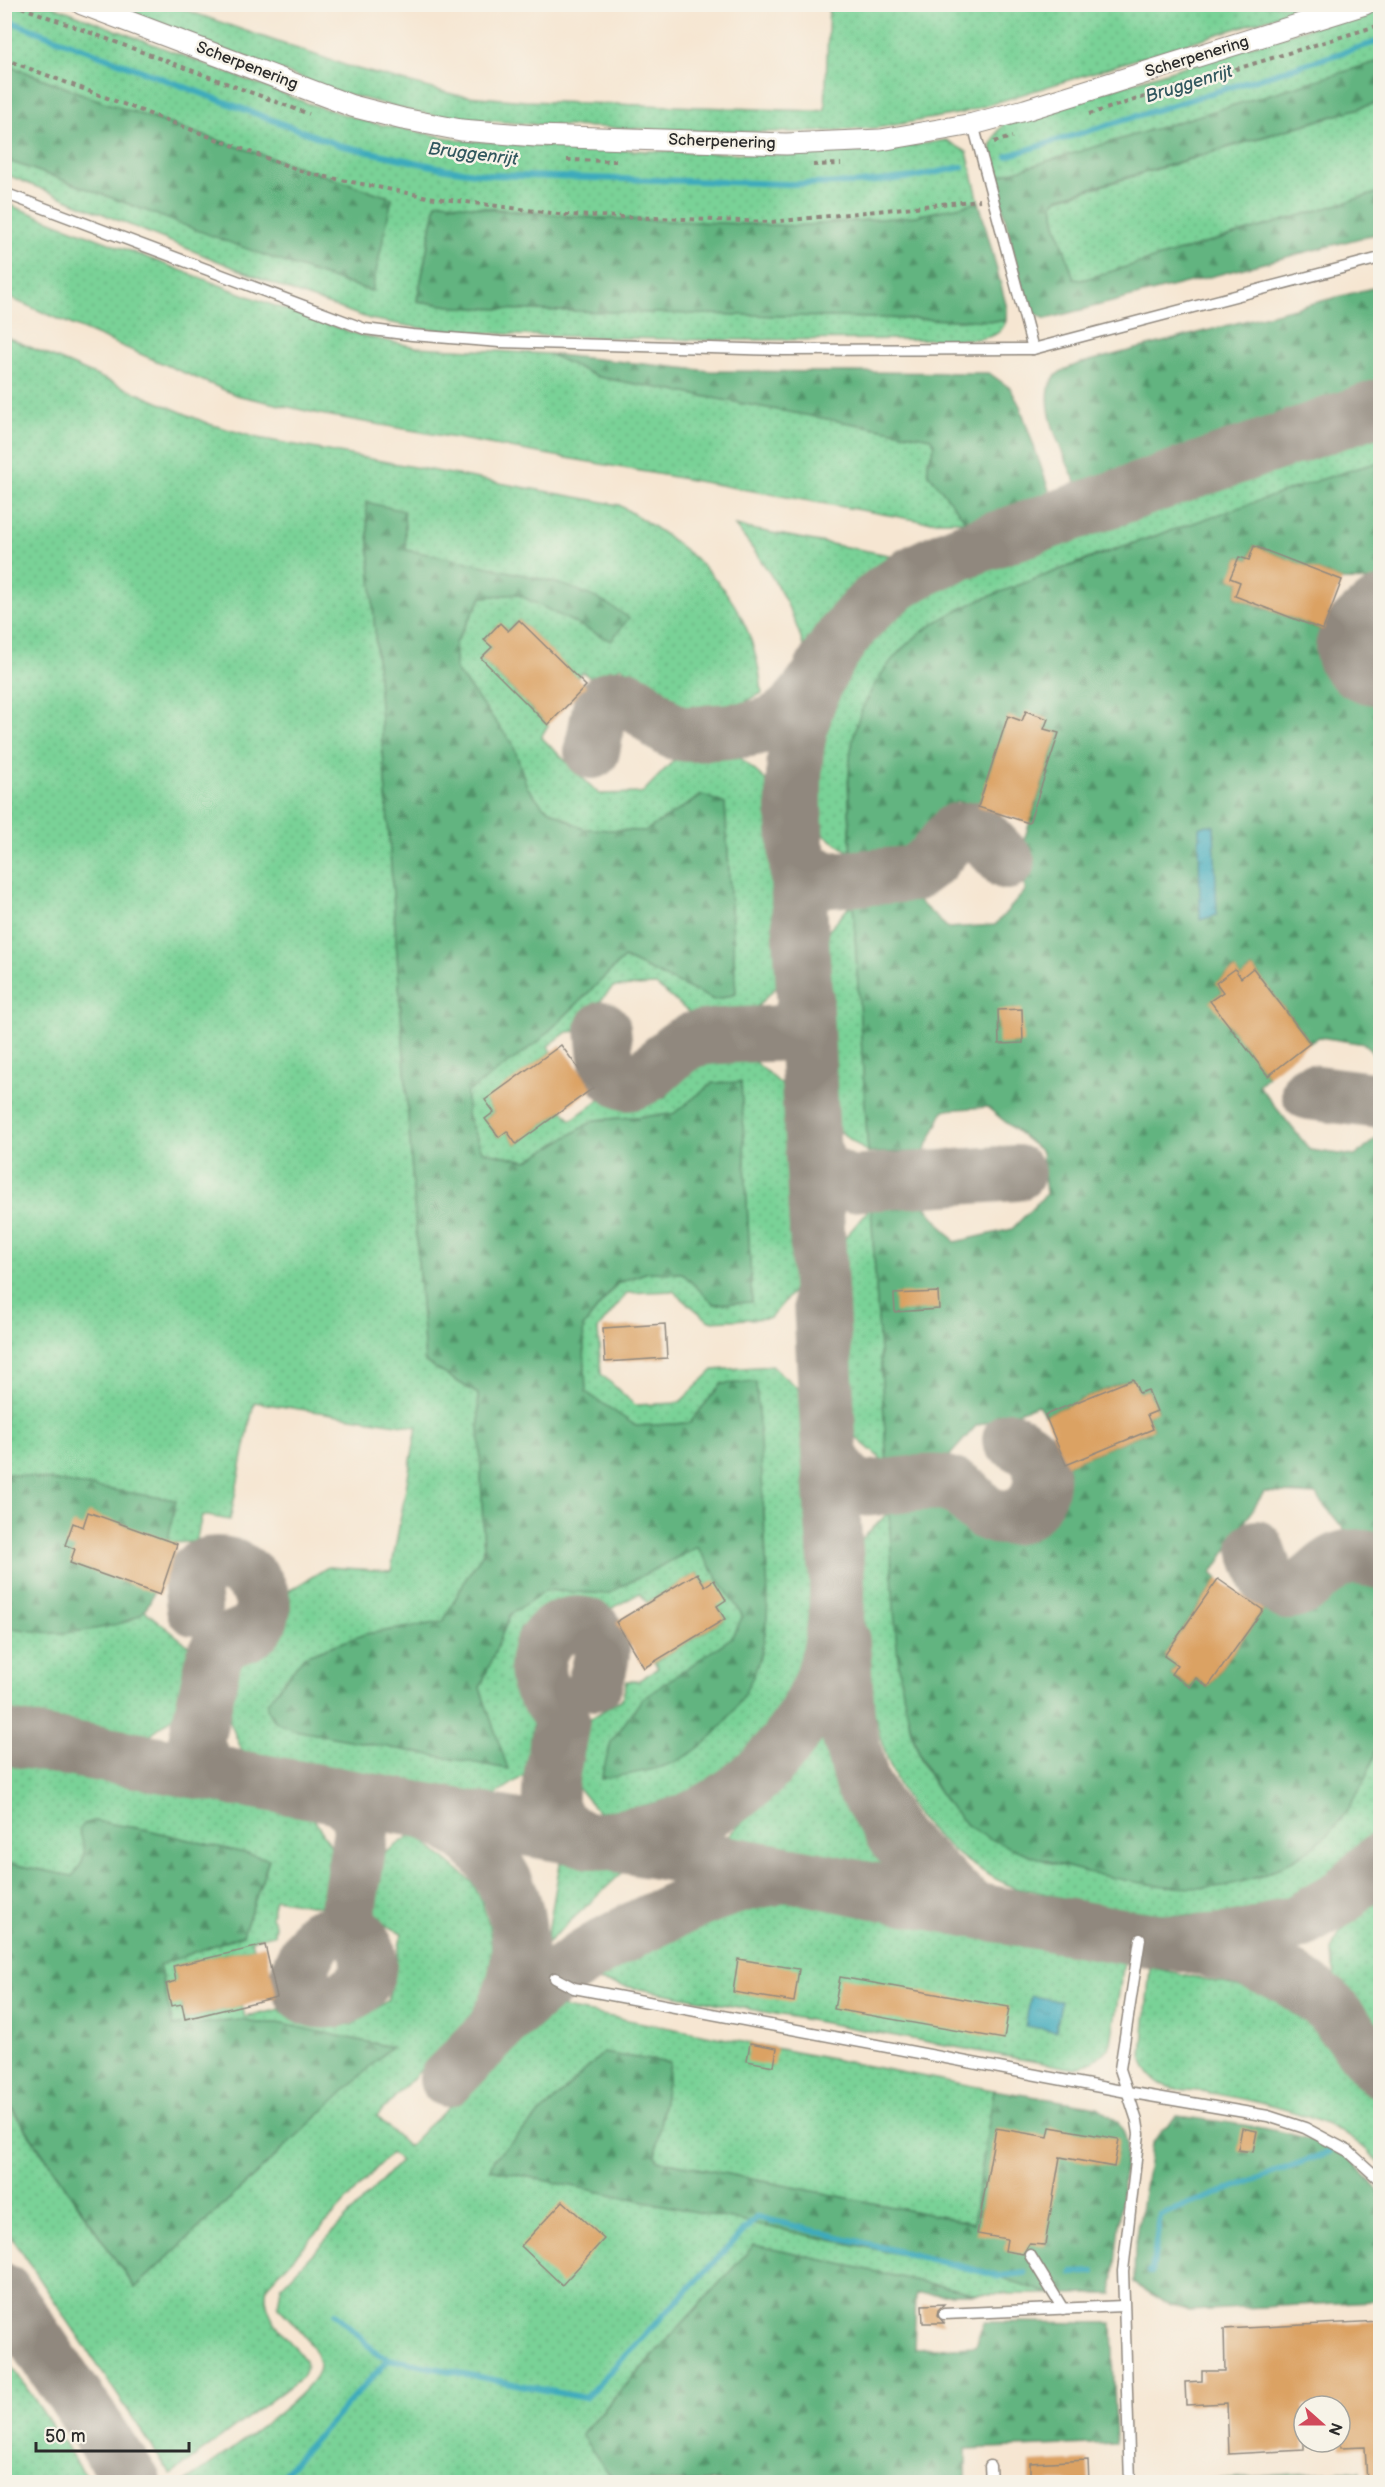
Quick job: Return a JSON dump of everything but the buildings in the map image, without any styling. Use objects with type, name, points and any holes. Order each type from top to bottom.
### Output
[{"type":"street","name":"Scherpenering","points":[[82,4],[352,106],[461,130],[536,136],[786,144],[881,140],[973,124],[1025,110],[1365,4]]},
{"type":"lane","points":[[973,124],[1033,349]]},
{"type":"lane","points":[[4,193],[365,329],[500,342],[736,349],[1033,349],[1380,258]]},
{"type":"lane","points":[[1130,2482],[1123,2306],[1126,2242],[1139,2134],[1120,2068],[1140,1939]]},
{"type":"lane","points":[[555,1977],[574,1988],[1127,2092],[1268,2116],[1305,2128],[1348,2151],[1380,2180]]},
{"type":"lane","points":[[1030,2254],[1063,2309]]},
{"type":"lane","points":[[944,2314],[1123,2306]]},
{"type":"lane","points":[[990,2466],[991,2482]]},
{"type":"path","points":[[13,4],[319,117]]},
{"type":"path","points":[[1080,116],[1380,25]]},
{"type":"path","points":[[4,59],[306,173],[428,197],[566,215],[772,222],[969,203],[993,197]]},
{"type":"path","points":[[980,147],[1013,136]]},
{"type":"path","points":[[561,159],[618,161]]},
{"type":"path","points":[[806,165],[852,163]]},
{"type":"green space","points":[[4,5],[51,5],[307,103],[372,123],[460,140],[587,149],[793,155],[886,150],[946,140],[967,152],[979,202],[917,216],[795,226],[596,218],[436,203],[417,301],[457,307],[524,310],[1006,321],[995,334],[977,339],[703,340],[520,335],[425,329],[370,319],[291,291],[5,174],[5,160],[279,260],[371,291],[392,198],[103,102],[5,64]]},
{"type":"green space","points":[[102,5],[171,5],[350,67],[456,95],[525,101],[814,111],[825,110],[829,5],[1312,5],[962,113],[877,128],[815,132],[727,132],[542,125],[443,117],[411,111],[342,93]]},
{"type":"green space","points":[[1380,6],[1380,61],[995,177],[991,148],[995,136],[1005,122]]},
{"type":"green space","points":[[1380,61],[1380,102],[1058,198],[1053,204],[1055,220],[1074,279],[1082,280],[1380,192],[1380,233],[1046,319],[1027,307],[995,177]]},
{"type":"green space","points":[[4,64],[103,102],[392,198],[372,291],[279,261],[5,160]]},
{"type":"green space","points":[[1380,102],[1380,192],[1083,280],[1074,280],[1055,220],[1053,204],[1058,199]]},
{"type":"green space","points":[[979,202],[1007,308],[1006,321],[524,310],[457,307],[417,301],[436,203],[496,210],[596,218],[795,226],[917,216]]},
{"type":"green space","points":[[4,203],[264,302],[359,335],[416,347],[549,354],[598,377],[932,438],[935,445],[928,462],[928,473],[966,521],[922,521],[320,414],[236,395],[5,296]]},
{"type":"green space","points":[[1380,286],[1380,387],[1285,414],[1078,486],[1055,434],[1048,405],[1052,381],[1060,372],[1078,364]]},
{"type":"green space","points":[[4,336],[209,424],[258,438],[619,505],[673,541],[717,581],[734,604],[747,630],[757,659],[762,693],[734,708],[674,710],[621,666],[606,682],[595,682],[583,672],[577,678],[519,620],[508,631],[500,624],[484,640],[492,647],[481,658],[548,725],[541,737],[599,794],[642,793],[677,757],[737,755],[769,783],[782,981],[751,1013],[691,1014],[656,985],[613,987],[580,1023],[578,1031],[567,1032],[548,1046],[551,1052],[486,1101],[494,1112],[485,1119],[498,1137],[507,1131],[516,1144],[563,1110],[571,1120],[599,1100],[665,1097],[695,1064],[754,1061],[788,1090],[798,1286],[770,1318],[709,1321],[673,1291],[627,1293],[598,1329],[601,1374],[635,1405],[679,1403],[713,1370],[772,1366],[804,1394],[810,1561],[808,1622],[804,1652],[793,1688],[777,1720],[756,1746],[731,1768],[702,1786],[669,1799],[598,1812],[573,1782],[585,1722],[622,1699],[627,1681],[638,1681],[658,1668],[654,1662],[725,1619],[717,1606],[714,1581],[705,1586],[697,1573],[647,1603],[640,1593],[603,1613],[556,1605],[520,1628],[511,1678],[534,1718],[526,1774],[492,1797],[243,1753],[229,1720],[236,1660],[269,1652],[282,1595],[328,1567],[391,1571],[417,1427],[254,1402],[230,1520],[202,1515],[196,1542],[166,1543],[176,1500],[5,1473]],"holes":[[[366,502],[406,550],[550,581],[611,640],[517,594],[482,597],[455,643],[455,669],[512,744],[527,787],[543,806],[583,829],[646,831],[702,795],[725,804],[736,994],[714,1000],[624,958],[538,1042],[467,1092],[467,1115],[482,1151],[527,1161],[595,1120],[673,1114],[713,1083],[741,1083],[752,1302],[714,1304],[682,1273],[648,1272],[617,1284],[583,1327],[586,1393],[636,1426],[690,1423],[721,1384],[764,1509],[767,1588],[765,1634],[633,1773],[601,1778],[642,1699],[731,1638],[743,1616],[697,1547],[607,1594],[546,1590],[510,1615],[480,1688],[507,1768],[294,1730],[365,1634],[443,1622],[468,1575],[484,1552],[478,1394],[425,1361]]]},
{"type":"green space","points":[[549,354],[710,371],[989,373],[1010,388],[1020,406],[1049,490],[1048,497],[966,521],[928,473],[928,462],[935,445],[931,438],[598,377]]},
{"type":"green space","points":[[1380,433],[1380,462],[1103,553],[980,600],[943,618],[848,780],[851,853],[821,833],[821,754],[828,716],[856,660],[873,639],[903,612],[936,591],[1010,558]]},
{"type":"green space","points":[[1380,462],[1380,581],[1342,580],[1254,546],[1249,560],[1239,557],[1231,578],[1240,582],[1235,597],[1323,630],[1321,641],[1359,695],[1380,698],[1380,1063],[1365,1044],[1319,1037],[1310,1043],[1253,968],[1241,978],[1234,969],[1217,983],[1223,992],[1211,1001],[1268,1076],[1258,1085],[1310,1150],[1355,1156],[1380,1135],[1380,1537],[1348,1534],[1316,1495],[1264,1492],[1212,1573],[1218,1579],[1164,1656],[1177,1665],[1171,1674],[1189,1687],[1196,1678],[1208,1687],[1263,1610],[1304,1609],[1345,1578],[1380,1582],[1378,1740],[1368,1774],[1347,1811],[1323,1838],[1292,1860],[1258,1877],[1223,1886],[1197,1888],[1130,1881],[1057,1864],[1023,1853],[971,1828],[956,1814],[936,1787],[921,1757],[910,1724],[902,1690],[894,1617],[889,1512],[942,1506],[981,1539],[1029,1536],[1060,1502],[1061,1477],[1069,1472],[1066,1465],[1153,1429],[1147,1415],[1157,1410],[1148,1390],[1139,1393],[1132,1379],[1045,1415],[1038,1405],[976,1426],[945,1461],[887,1464],[871,1207],[924,1205],[955,1242],[1012,1229],[1046,1194],[1042,1152],[987,1107],[944,1110],[924,1152],[868,1153],[853,902],[915,898],[948,928],[995,925],[1025,891],[1023,843],[1059,733],[1044,729],[1047,718],[1026,712],[1022,721],[1008,717],[978,807],[956,801],[914,849],[851,853],[849,775],[855,729],[863,706],[892,660],[924,631],[961,609],[1107,553],[1318,480]]},
{"type":"green space","points":[[366,502],[404,511],[406,550],[539,578],[570,587],[600,600],[629,618],[611,641],[517,594],[482,597],[455,643],[455,669],[513,744],[527,787],[543,806],[583,829],[645,831],[703,795],[725,804],[736,994],[714,1000],[624,958],[538,1042],[467,1093],[467,1115],[482,1151],[527,1161],[595,1120],[673,1114],[713,1083],[741,1082],[752,1302],[714,1304],[682,1273],[648,1272],[617,1283],[583,1327],[586,1392],[636,1426],[690,1423],[721,1384],[756,1382],[768,1588],[767,1623],[761,1654],[744,1695],[717,1731],[683,1758],[649,1770],[601,1779],[611,1742],[642,1699],[731,1638],[743,1616],[697,1547],[607,1594],[546,1590],[510,1615],[480,1688],[508,1769],[294,1730],[275,1721],[267,1709],[267,1703],[304,1656],[365,1634],[443,1622],[468,1575],[484,1552],[478,1394],[425,1362]]},
{"type":"green space","points":[[735,526],[894,556],[868,576],[833,609],[822,621],[804,649],[785,600],[757,554]]},
{"type":"green space","points":[[853,902],[868,1153],[838,1130],[826,934]]},
{"type":"green space","points":[[871,1207],[887,1464],[854,1436],[843,1240]]},
{"type":"green space","points":[[4,1473],[176,1500],[160,1574],[150,1602],[144,1611],[127,1621],[114,1625],[72,1632],[51,1633],[5,1627]]},
{"type":"green space","points":[[889,1512],[899,1664],[911,1732],[923,1765],[936,1788],[1047,1862],[1105,1876],[1178,1887],[1222,1886],[1262,1876],[1300,1856],[1376,1752],[1380,1725],[1381,1803],[1379,1820],[1374,1828],[1342,1864],[1298,1892],[1269,1904],[1212,1915],[1154,1913],[1123,1909],[1014,1888],[968,1862],[928,1828],[908,1801],[892,1771],[873,1708],[865,1641],[860,1541]]},
{"type":"green space","points":[[144,1610],[189,1646],[180,1712],[148,1736],[5,1711],[4,1627],[51,1633],[67,1632],[131,1621]]},
{"type":"green space","points":[[824,1733],[841,1788],[867,1832],[897,1868],[728,1840],[729,1835],[797,1770]]},
{"type":"green space","points":[[5,1764],[310,1813],[333,1849],[321,1907],[275,1899],[271,1917],[275,1925],[274,1935],[251,1940],[253,1948],[173,1966],[176,1981],[166,1984],[182,2004],[185,2019],[242,2005],[245,2017],[281,2009],[282,2013],[352,2025],[388,2000],[402,1933],[369,1917],[381,1856],[414,1833],[472,1882],[482,1901],[489,1924],[492,1947],[490,1970],[483,1994],[467,2021],[377,2116],[408,2147],[427,2127],[560,2007],[994,2090],[973,2223],[657,2160],[655,2156],[670,2063],[603,2053],[494,2159],[490,2169],[985,2272],[1051,2294],[977,2294],[754,2245],[581,2434],[615,2482],[185,2482],[261,2428],[301,2393],[314,2378],[319,2367],[318,2360],[304,2335],[278,2307],[281,2287],[400,2161],[391,2153],[267,2286],[266,2297],[272,2317],[305,2360],[306,2368],[302,2377],[171,2475],[5,2227],[4,2098],[135,2288],[391,2047],[277,2023],[255,2023],[243,2020],[173,2026],[159,1965],[243,1935],[269,1859],[148,1830],[94,1821],[81,1866],[72,1876],[5,1863]]},
{"type":"green space","points":[[94,1821],[148,1830],[269,1859],[243,1935],[159,1965],[173,2026],[243,2020],[255,2023],[277,2023],[391,2047],[135,2288],[5,2098],[5,1863],[72,1876],[81,1864],[84,1854],[79,1830],[84,1824]]},
{"type":"green space","points":[[561,1858],[625,1870],[546,1944]]},
{"type":"green space","points":[[1380,1894],[1380,2036],[1339,1989],[1333,1967],[1332,1951],[1339,1933]]},
{"type":"green space","points":[[803,1901],[1124,1962],[1111,2042],[1100,2056],[1075,2069],[597,1981],[656,1945],[723,1915],[771,1903]]},
{"type":"green space","points":[[1150,1967],[1249,1989],[1280,2001],[1303,2016],[1324,2035],[1380,2103],[1380,2164],[1345,2134],[1300,2114],[1252,2101],[1171,2088],[1153,2078],[1146,2068],[1142,2055]]},
{"type":"green space","points":[[603,2053],[670,2063],[655,2156],[657,2160],[973,2223],[994,2090],[1098,2107],[1117,2121],[1124,2132],[1127,2144],[1112,2294],[1051,2294],[985,2272],[490,2169],[494,2159]]},
{"type":"green space","points":[[1177,2116],[1260,2128],[1302,2137],[1338,2151],[1356,2165],[1380,2193],[1380,2259],[1377,2292],[1373,2301],[1189,2311],[1162,2301],[1134,2283],[1135,2248],[1152,2144],[1161,2131]]},
{"type":"green space","points":[[754,2245],[977,2294],[916,2294],[914,2349],[975,2346],[984,2322],[1112,2323],[1116,2443],[966,2449],[966,2482],[615,2482],[581,2435]]},
{"type":"green space","points":[[5,2356],[90,2482],[5,2482]]},
{"type":"green space","points":[[1343,2471],[1360,2472],[1360,2482],[1170,2482]]},
{"type":"water","points":[[1207,825],[1214,826],[1217,915],[1200,920],[1199,828]]},
{"type":"water","points":[[1031,1996],[1061,2001],[1056,2031],[1025,2026]]},
{"type":"waterway","name":"Bruggenrijt","points":[[4,19],[339,145],[446,169],[490,175],[789,184],[859,183],[914,177],[962,167]]},
{"type":"waterway","name":"Bruggenrijt","points":[[1007,156],[1380,41]]},
{"type":"waterway","points":[[1149,2272],[1152,2272],[1160,2215],[1329,2152]]},
{"type":"waterway","points":[[335,2313],[379,2355],[389,2359],[585,2398],[757,2217],[1000,2276],[1025,2273]]},
{"type":"waterway","points":[[1073,2273],[1093,2272]]},
{"type":"waterway","points":[[280,2482],[288,2469],[389,2359]]},
{"type":"taxiway","points":[[595,1683],[602,1655],[599,1636],[591,1628],[579,1624],[554,1632],[544,1643],[538,1658],[540,1683],[562,1721],[551,1783],[550,1807],[553,1815],[569,1831],[590,1841],[653,1832],[690,1820],[721,1803],[749,1782],[774,1757],[796,1729],[814,1698],[826,1666],[834,1632],[837,1578],[794,808],[796,747],[812,690],[823,667],[852,625],[869,607],[888,590],[938,561],[1380,407]]},
{"type":"taxiway","points":[[1380,605],[1350,631],[1343,648],[1344,656],[1353,668],[1372,677],[1380,678]]},
{"type":"taxiway","points":[[592,751],[601,704],[611,698],[621,697],[631,700],[675,732],[700,733],[748,729],[773,723],[794,708],[815,682]]},
{"type":"taxiway","points":[[799,855],[805,869],[829,880],[913,874],[932,860],[956,831],[976,829],[1007,862]]},
{"type":"taxiway","points":[[603,1029],[609,1069],[620,1080],[628,1083],[646,1076],[690,1041],[721,1036],[784,1033],[799,1018],[806,998]]},
{"type":"taxiway","points":[[1309,1092],[1380,1101]]},
{"type":"taxiway","points":[[814,1152],[822,1170],[849,1184],[1017,1173]]},
{"type":"taxiway","points":[[829,1453],[842,1474],[857,1486],[867,1489],[916,1483],[943,1483],[959,1489],[990,1515],[1013,1517],[1029,1509],[1034,1502],[1041,1484],[1041,1475],[1040,1466],[1034,1455],[1010,1439]]},
{"type":"taxiway","points":[[1256,1548],[1268,1581],[1287,1592],[1295,1591],[1309,1583],[1343,1559],[1357,1557],[1380,1561]]},
{"type":"taxiway","points":[[194,1608],[191,1577],[202,1568],[215,1564],[228,1565],[242,1571],[253,1580],[260,1592],[263,1606],[259,1622],[253,1630],[226,1642],[215,1654],[196,1741],[203,1760],[213,1771],[236,1779]]},
{"type":"taxiway","points":[[842,1641],[848,1730],[862,1783],[896,1839],[972,1910]]},
{"type":"taxiway","points":[[4,1737],[793,1875],[972,1910],[1140,1939],[1187,1944],[1247,1960],[1289,1977],[1326,2003],[1380,2070]]},
{"type":"taxiway","points":[[319,1936],[300,1967],[299,1986],[305,1995],[317,2000],[330,2000],[357,1989],[366,1977],[369,1961],[364,1943],[347,1916],[361,1831],[359,1819],[353,1808],[333,1794]]},
{"type":"taxiway","points":[[435,1816],[464,1833],[487,1854],[504,1879],[514,1907],[519,1936],[518,1967],[510,1997],[495,2027]]},
{"type":"taxiway","points":[[1199,1943],[1245,1939],[1300,1921],[1339,1899],[1380,1861]]},
{"type":"taxiway","points":[[447,2079],[525,2002],[577,1962],[673,1911],[733,1887],[772,1878]]},
{"type":"taxiway","points":[[4,2292],[133,2482]]}]
